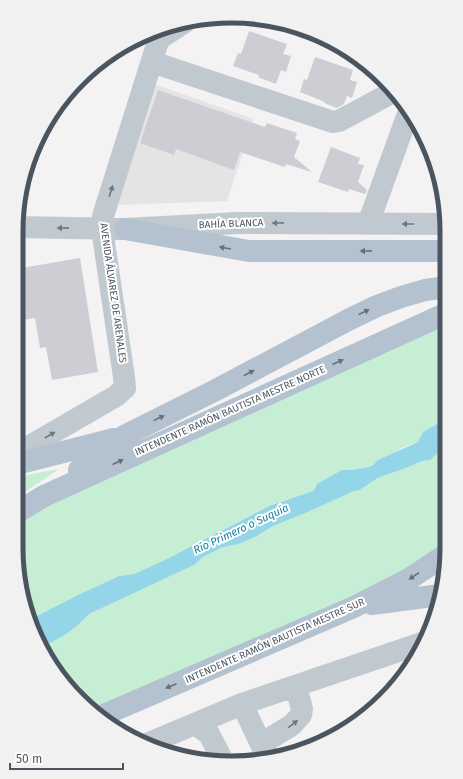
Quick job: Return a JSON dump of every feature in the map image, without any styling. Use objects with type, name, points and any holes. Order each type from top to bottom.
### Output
[{"type":"main road","points":[[125,229],[249,251],[440,251]]},
{"type":"main road","points":[[44,496],[124,436],[377,306],[401,297],[436,289]]},
{"type":"main road","name":"INTENDENTE RAMÓN BAUTISTA MESTRE NORTE","points":[[23,509],[44,496],[440,316]]},
{"type":"main road","points":[[23,462],[124,436]]},
{"type":"main road","name":"INTENDENTE RAMÓN BAUTISTA MESTRE SUR","points":[[107,714],[354,607],[409,579],[440,558]]},
{"type":"main road","points":[[354,607],[434,596]]},
{"type":"street","name":"AVENIDA ÁLVAREZ DE ARENALES","points":[[23,450],[116,396],[125,388],[102,229],[103,216],[160,36]]},
{"type":"street","points":[[152,62],[333,122],[340,121],[388,94]]},
{"type":"street","points":[[368,224],[406,118]]},
{"type":"street","name":"BAHÍA BLANCA","points":[[23,227],[125,229],[238,223],[440,224]]},
{"type":"street","points":[[154,741],[242,704],[289,690],[415,645]]},
{"type":"street","points":[[265,752],[269,740],[292,725],[301,715],[302,709],[297,693],[289,690]]},
{"type":"street","points":[[242,704],[265,752]]},
{"type":"street","points":[[195,724],[209,734],[220,756]]},
{"type":"shaded area","points":[[154,84],[254,119],[227,201],[118,205]]},
{"type":"green space","points":[[440,316],[440,422],[423,432],[418,442],[406,446],[368,467],[353,470],[342,470],[314,487],[313,491],[268,506],[163,561],[134,574],[119,576],[35,617],[27,588],[23,561],[23,510]]},
{"type":"green space","points":[[440,451],[440,557],[106,714],[84,695],[75,685],[58,663],[47,644],[68,632],[89,614],[194,565],[203,557],[223,547],[239,544],[257,536],[271,527],[360,489],[379,477],[419,462],[430,460]]},
{"type":"green space","points":[[59,469],[23,493],[23,476]]},
{"type":"water","name":"Río Primero o Suquía","points":[[440,422],[440,451],[430,460],[419,462],[379,477],[360,489],[271,527],[257,536],[239,544],[223,547],[203,557],[194,565],[89,614],[68,633],[47,644],[35,617],[119,576],[134,574],[163,561],[269,506],[313,491],[317,484],[342,470],[353,470],[373,465],[378,460],[418,442],[423,432]]},
{"type":"building","points":[[249,31],[287,44],[283,54],[291,56],[286,72],[281,70],[276,84],[258,77],[259,75],[233,66],[238,53],[241,54]]},
{"type":"building","points":[[315,57],[353,70],[350,80],[357,82],[352,98],[347,96],[344,104],[337,108],[300,92],[304,79],[307,80]]},
{"type":"building","points":[[158,90],[265,127],[267,123],[297,133],[295,139],[300,141],[294,157],[312,172],[286,164],[285,167],[240,152],[234,170],[176,149],[174,155],[140,143]]},
{"type":"building","points":[[331,147],[360,158],[358,164],[364,165],[358,182],[367,190],[365,194],[349,189],[348,192],[318,182]]},
{"type":"building","points":[[80,258],[98,372],[52,380],[46,347],[40,348],[35,318],[23,320],[23,268]]}]
